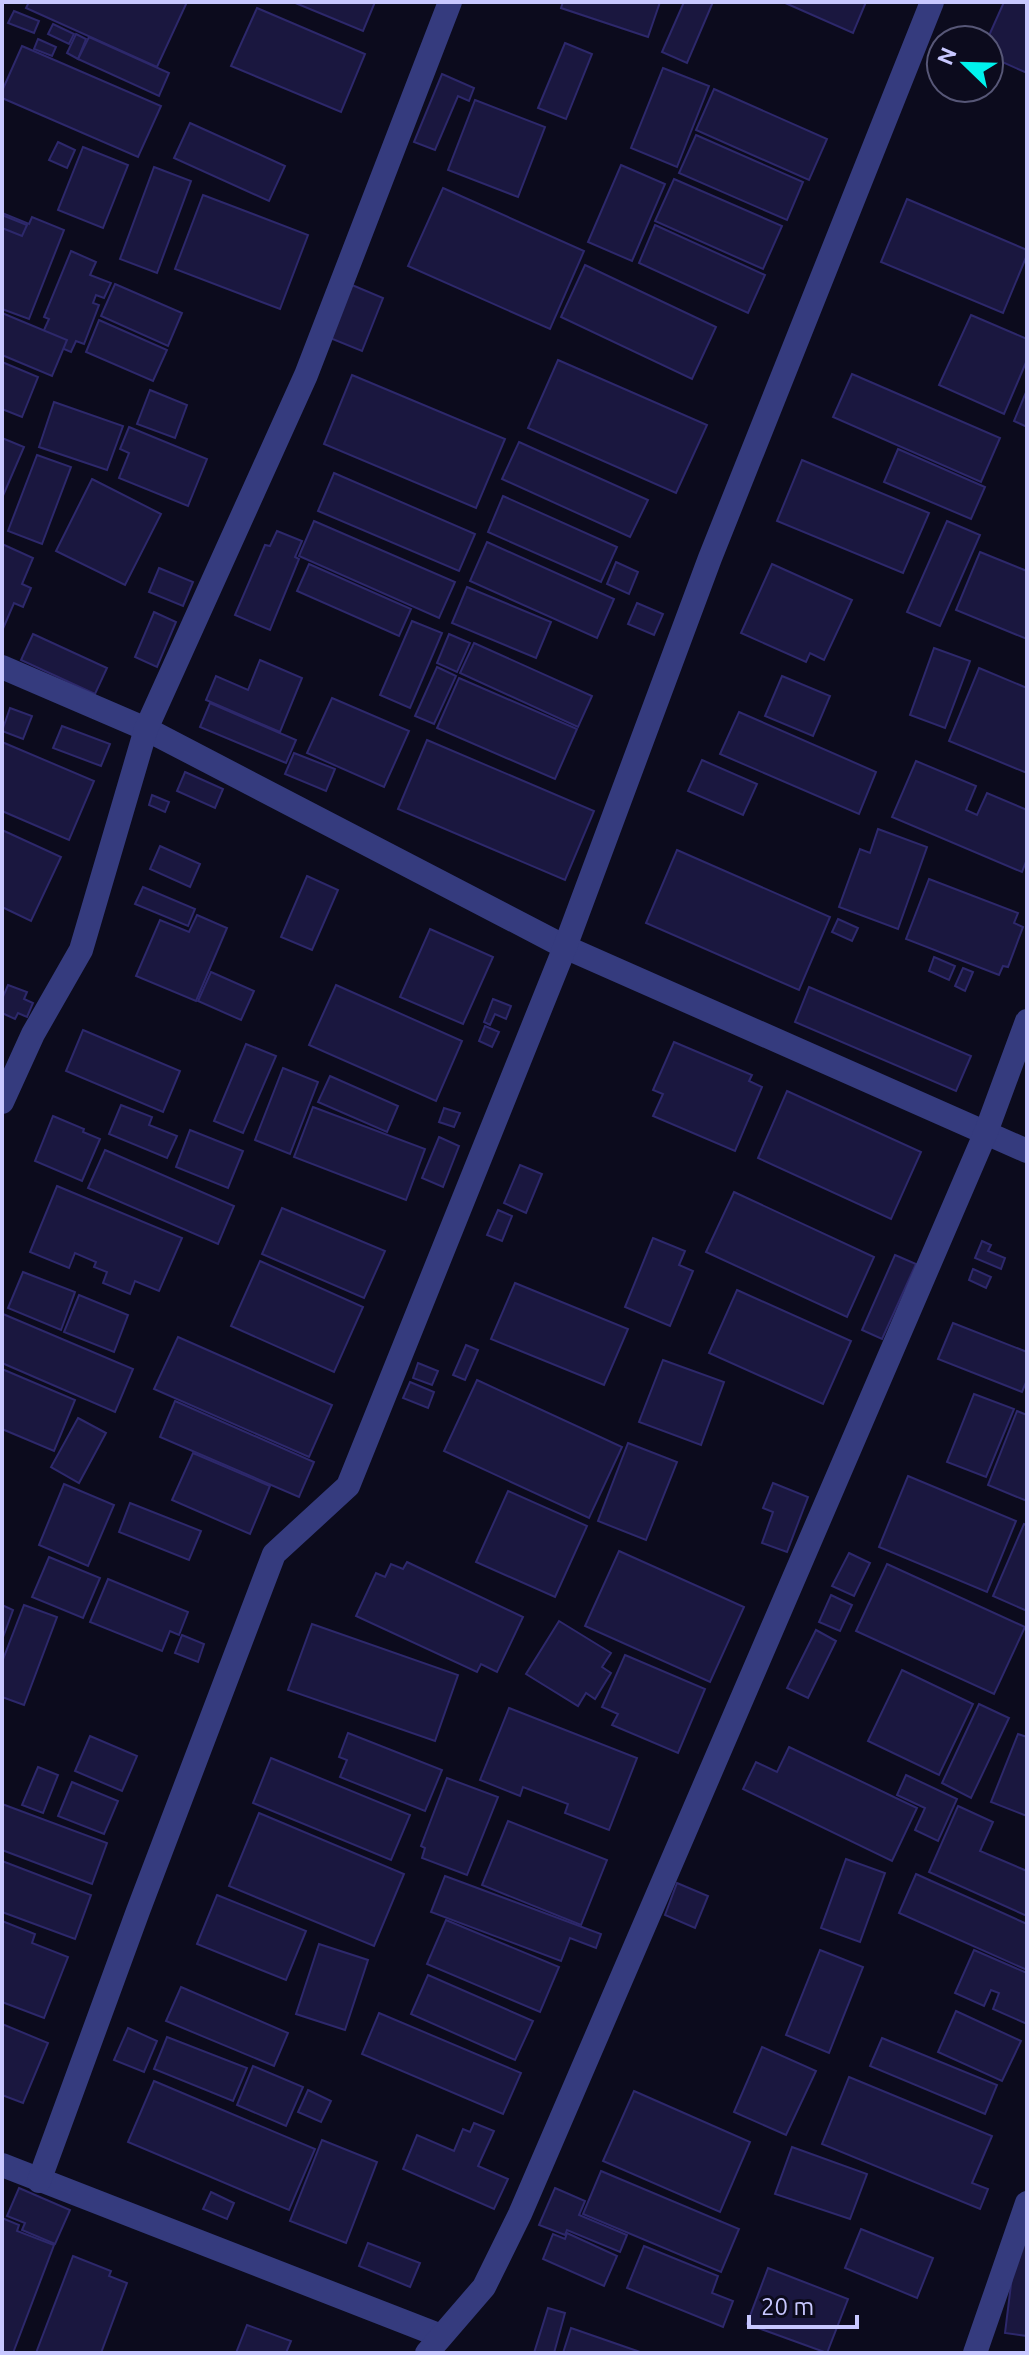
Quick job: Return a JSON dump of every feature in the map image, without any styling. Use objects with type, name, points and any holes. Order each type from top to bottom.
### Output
[{"type":"street","points":[[2,1102],[33,1034],[81,950],[146,729],[306,375],[450,2]]},
{"type":"street","points":[[39,2181],[274,1554],[348,1486],[565,947],[710,558],[932,2]]},
{"type":"street","points":[[2,667],[146,729],[565,947],[1027,1151]]},
{"type":"street","points":[[2,2165],[437,2347],[484,2287],[520,2214],[986,1132],[1027,1021]]},
{"type":"street","points":[[975,2353],[1027,2203]]},
{"type":"building","points":[[29,2],[187,2],[157,67],[26,8]]},
{"type":"building","points":[[293,2],[375,2],[363,31]]},
{"type":"building","points":[[563,2],[660,2],[648,37],[561,8]]},
{"type":"building","points":[[684,2],[713,2],[687,63],[662,52]]},
{"type":"building","points":[[783,2],[866,2],[853,33]]},
{"type":"building","points":[[1004,2],[1027,2],[1027,73],[1005,63],[1005,24],[994,24]]},
{"type":"building","points":[[257,8],[365,54],[341,112],[231,66]]},
{"type":"building","points":[[14,11],[39,21],[34,33],[8,23]]},
{"type":"building","points":[[53,24],[74,34],[69,44],[48,34]]},
{"type":"building","points":[[76,34],[86,39],[78,59],[67,53]]},
{"type":"building","points":[[89,37],[169,73],[159,96],[78,59]]},
{"type":"building","points":[[38,39],[56,47],[52,56],[34,49]]},
{"type":"building","points":[[565,43],[592,54],[566,119],[538,108]]},
{"type":"building","points":[[22,46],[161,106],[138,157],[2,98],[2,91]]},
{"type":"building","points":[[663,68],[709,86],[677,167],[631,148]]},
{"type":"building","points":[[442,74],[474,88],[469,101],[458,96],[435,150],[414,142]]},
{"type":"building","points":[[714,89],[827,139],[809,180],[696,130]]},
{"type":"building","points":[[475,100],[545,127],[518,197],[448,170]]},
{"type":"building","points":[[190,123],[285,166],[269,201],[174,158]]},
{"type":"building","points":[[696,135],[803,182],[787,220],[679,173]]},
{"type":"building","points":[[58,142],[75,150],[67,168],[49,160]]},
{"type":"building","points":[[83,147],[128,165],[103,228],[58,210]]},
{"type":"building","points":[[621,165],[665,184],[632,261],[588,242]]},
{"type":"building","points":[[154,167],[191,181],[157,273],[120,259]]},
{"type":"building","points":[[674,179],[782,226],[763,269],[655,221]]},
{"type":"building","points":[[443,188],[584,251],[550,329],[408,266]]},
{"type":"building","points":[[203,195],[308,235],[280,309],[175,269]]},
{"type":"building","points":[[907,199],[1027,250],[1003,313],[881,262]]},
{"type":"building","points":[[2,213],[29,224],[32,217],[64,230],[29,319],[2,309]]},
{"type":"building","points":[[2,215],[27,225],[22,236],[2,228]]},
{"type":"building","points":[[655,225],[765,275],[748,313],[639,263]]},
{"type":"building","points":[[71,251],[96,262],[90,275],[111,283],[104,298],[96,295],[93,303],[99,305],[84,344],[76,341],[71,352],[40,339],[49,319],[44,317]]},
{"type":"building","points":[[585,265],[716,327],[692,379],[561,317]]},
{"type":"building","points":[[115,284],[182,313],[168,346],[101,316]]},
{"type":"building","points":[[352,285],[383,298],[362,351],[330,338]]},
{"type":"building","points":[[2,313],[67,340],[52,376],[2,355]]},
{"type":"building","points":[[971,315],[1027,339],[1027,360],[1004,414],[939,385]]},
{"type":"building","points":[[99,320],[167,350],[153,381],[86,352]]},
{"type":"building","points":[[558,360],[707,425],[676,493],[528,428]]},
{"type":"building","points":[[2,362],[38,377],[22,417],[2,409]]},
{"type":"building","points":[[852,374],[1000,438],[981,482],[833,417]]},
{"type":"building","points":[[352,375],[505,439],[476,508],[324,444]]},
{"type":"building","points":[[150,390],[187,405],[175,438],[137,424]]},
{"type":"building","points":[[1027,390],[1027,427],[1014,421]]},
{"type":"building","points":[[54,402],[123,426],[107,470],[39,447]]},
{"type":"building","points":[[129,427],[207,459],[188,506],[119,478],[129,453],[120,449]]},
{"type":"building","points":[[2,438],[24,447],[2,498]]},
{"type":"building","points":[[519,442],[648,500],[630,537],[502,479]]},
{"type":"building","points":[[898,449],[985,487],[971,519],[884,482]]},
{"type":"building","points":[[37,455],[71,467],[42,544],[8,531]]},
{"type":"building","points":[[802,460],[929,513],[903,573],[777,521]]},
{"type":"building","points":[[334,473],[475,534],[459,571],[318,511]]},
{"type":"building","points":[[92,479],[161,514],[125,585],[56,551]]},
{"type":"building","points":[[503,496],[617,547],[601,582],[488,532]]},
{"type":"building","points":[[314,521],[455,582],[439,618],[299,556]]},
{"type":"building","points":[[947,521],[980,535],[940,626],[907,612]]},
{"type":"building","points":[[277,531],[302,541],[295,557],[299,559],[270,630],[235,615],[265,545],[270,546]]},
{"type":"building","points":[[487,542],[614,599],[597,638],[470,581]]},
{"type":"building","points":[[2,544],[33,558],[22,584],[31,588],[23,607],[14,603],[2,631]]},
{"type":"building","points":[[980,552],[1027,571],[1027,639],[956,610]]},
{"type":"building","points":[[616,562],[638,572],[629,594],[607,584]]},
{"type":"building","points":[[309,564],[411,609],[399,636],[297,591]]},
{"type":"building","points":[[772,564],[852,600],[824,660],[810,653],[806,662],[741,633]]},
{"type":"building","points":[[159,568],[193,582],[183,606],[149,592]]},
{"type":"building","points":[[467,587],[551,622],[536,658],[452,623]]},
{"type":"building","points":[[637,603],[663,614],[654,635],[628,624]]},
{"type":"building","points":[[154,612],[176,622],[157,667],[135,657]]},
{"type":"building","points":[[412,621],[442,633],[410,708],[380,695]]},
{"type":"building","points":[[33,634],[107,668],[95,694],[21,660]]},
{"type":"building","points":[[449,634],[470,643],[457,672],[437,663]]},
{"type":"building","points":[[474,643],[592,696],[578,727],[460,673]]},
{"type":"building","points":[[934,648],[970,661],[945,728],[910,715]]},
{"type":"building","points":[[260,660],[302,678],[280,732],[206,700],[216,676],[248,690]]},
{"type":"building","points":[[437,667],[456,676],[434,724],[415,716]]},
{"type":"building","points":[[979,668],[1027,688],[1027,773],[949,741]]},
{"type":"building","points":[[782,676],[830,696],[813,736],[765,716]]},
{"type":"building","points":[[459,678],[577,729],[555,779],[437,728]]},
{"type":"building","points":[[332,698],[409,731],[384,787],[307,753]]},
{"type":"building","points":[[210,703],[296,740],[286,763],[200,727]]},
{"type":"building","points":[[10,708],[32,716],[23,739],[2,731]]},
{"type":"building","points":[[739,712],[876,772],[859,814],[720,754]]},
{"type":"building","points":[[62,726],[110,744],[101,766],[53,748]]},
{"type":"building","points":[[427,740],[594,811],[565,880],[398,809]]},
{"type":"building","points":[[2,742],[94,781],[69,840],[2,811]]},
{"type":"building","points":[[294,753],[335,769],[326,791],[285,774]]},
{"type":"building","points":[[702,760],[757,784],[743,815],[688,791]]},
{"type":"building","points":[[916,761],[976,786],[966,810],[977,815],[987,793],[1027,810],[1027,859],[1022,872],[892,817]]},
{"type":"building","points":[[185,772],[223,789],[215,808],[177,791]]},
{"type":"building","points":[[152,795],[169,802],[165,812],[149,805]]},
{"type":"building","points":[[878,829],[927,847],[898,929],[839,907],[860,849],[870,853]]},
{"type":"building","points":[[2,830],[61,857],[31,921],[2,907]]},
{"type":"building","points":[[160,846],[200,864],[190,887],[150,869]]},
{"type":"building","points":[[677,850],[830,917],[799,990],[646,923]]},
{"type":"building","points":[[307,876],[338,890],[312,950],[281,937]]},
{"type":"building","points":[[929,879],[1018,913],[1014,923],[1023,927],[1008,967],[1003,966],[999,975],[906,939]]},
{"type":"building","points":[[143,887],[195,909],[188,926],[135,904]]},
{"type":"building","points":[[197,915],[227,928],[196,1001],[136,976],[160,920],[189,932]]},
{"type":"building","points":[[838,919],[858,928],[852,941],[832,932]]},
{"type":"building","points":[[430,929],[493,957],[463,1024],[400,997]]},
{"type":"building","points":[[934,957],[955,966],[949,980],[929,971]]},
{"type":"building","points":[[963,968],[973,972],[965,991],[955,986]]},
{"type":"building","points":[[211,972],[254,991],[241,1020],[198,1001]]},
{"type":"building","points":[[8,985],[27,992],[24,999],[33,1003],[27,1017],[18,1013],[15,1019],[2,1013],[2,999]]},
{"type":"building","points":[[336,985],[462,1041],[436,1101],[309,1045]]},
{"type":"building","points":[[809,987],[971,1056],[956,1091],[795,1022]]},
{"type":"building","points":[[493,999],[511,1006],[506,1019],[495,1014],[490,1025],[484,1022]]},
{"type":"building","points":[[485,1026],[499,1032],[492,1047],[479,1041]]},
{"type":"building","points":[[83,1030],[180,1071],[163,1112],[66,1071]]},
{"type":"building","points":[[674,1042],[752,1075],[749,1081],[762,1087],[735,1151],[653,1116],[663,1094],[653,1090]]},
{"type":"building","points":[[246,1044],[276,1056],[243,1133],[214,1121]]},
{"type":"building","points":[[283,1068],[318,1082],[290,1154],[255,1140]]},
{"type":"building","points":[[330,1076],[398,1106],[387,1132],[318,1102]]},
{"type":"building","points":[[787,1091],[921,1152],[891,1219],[758,1158]]},
{"type":"building","points":[[121,1105],[152,1117],[149,1125],[177,1136],[167,1158],[109,1134]]},
{"type":"building","points":[[313,1107],[425,1149],[406,1200],[294,1157]]},
{"type":"building","points":[[444,1108],[460,1113],[454,1127],[439,1122]]},
{"type":"building","points":[[53,1116],[100,1139],[82,1181],[35,1161]]},
{"type":"building","points":[[190,1130],[243,1151],[228,1188],[176,1167]]},
{"type":"building","points":[[439,1137],[459,1146],[443,1187],[422,1178]]},
{"type":"building","points":[[105,1150],[234,1206],[218,1244],[88,1188]]},
{"type":"building","points":[[520,1165],[542,1174],[526,1213],[504,1203]]},
{"type":"building","points":[[57,1186],[182,1238],[159,1291],[135,1281],[130,1294],[103,1283],[107,1272],[94,1267],[96,1262],[75,1253],[69,1268],[30,1252]]},
{"type":"building","points":[[734,1192],[874,1257],[847,1317],[706,1252]]},
{"type":"building","points":[[282,1208],[385,1251],[364,1298],[262,1254]]},
{"type":"building","points":[[498,1210],[512,1216],[502,1241],[487,1235]]},
{"type":"building","points":[[653,1238],[685,1251],[679,1265],[693,1271],[670,1326],[625,1307]]},
{"type":"building","points":[[982,1241],[991,1245],[988,1251],[1005,1258],[1001,1269],[975,1258]]},
{"type":"building","points":[[895,1255],[916,1264],[882,1339],[862,1330]]},
{"type":"building","points":[[260,1261],[363,1307],[334,1372],[231,1326]]},
{"type":"building","points":[[973,1269],[991,1277],[986,1288],[969,1280]]},
{"type":"building","points":[[23,1272],[75,1292],[61,1330],[8,1308]]},
{"type":"building","points":[[515,1283],[628,1329],[604,1385],[491,1339]]},
{"type":"building","points":[[737,1290],[851,1341],[823,1404],[709,1353]]},
{"type":"building","points":[[79,1295],[128,1315],[114,1352],[64,1332]]},
{"type":"building","points":[[3,1314],[133,1369],[115,1412],[2,1363]]},
{"type":"building","points":[[953,1323],[1027,1352],[1027,1380],[1022,1392],[938,1359]]},
{"type":"building","points":[[178,1337],[332,1405],[309,1457],[154,1389]]},
{"type":"building","points":[[466,1345],[478,1350],[465,1380],[453,1375]]},
{"type":"building","points":[[663,1360],[724,1382],[701,1445],[639,1422]]},
{"type":"building","points":[[418,1363],[438,1371],[432,1385],[413,1378]]},
{"type":"building","points":[[2,1369],[75,1400],[54,1451],[2,1429]]},
{"type":"building","points":[[477,1380],[622,1447],[589,1518],[444,1451]]},
{"type":"building","points":[[410,1382],[434,1392],[428,1408],[403,1398]]},
{"type":"building","points":[[974,1394],[1014,1409],[986,1477],[947,1462]]},
{"type":"building","points":[[175,1401],[314,1462],[299,1497],[160,1437]]},
{"type":"building","points":[[1017,1411],[1027,1415],[1027,1501],[988,1485]]},
{"type":"building","points":[[78,1418],[106,1433],[79,1483],[51,1467]]},
{"type":"building","points":[[628,1443],[677,1462],[646,1540],[598,1521]]},
{"type":"building","points":[[193,1453],[270,1486],[250,1534],[172,1500]]},
{"type":"building","points":[[908,1476],[1016,1521],[987,1592],[879,1547]]},
{"type":"building","points":[[773,1483],[808,1497],[787,1552],[762,1543],[773,1512],[763,1508]]},
{"type":"building","points":[[64,1484],[114,1505],[88,1566],[39,1545]]},
{"type":"building","points":[[508,1491],[587,1526],[555,1597],[476,1562]]},
{"type":"building","points":[[130,1503],[201,1531],[189,1560],[119,1532]]},
{"type":"building","points":[[1024,1524],[1027,1525],[1027,1611],[993,1596]]},
{"type":"building","points":[[619,1551],[744,1607],[710,1682],[585,1626]]},
{"type":"building","points":[[849,1553],[870,1563],[854,1596],[832,1586]]},
{"type":"building","points":[[49,1557],[100,1578],[83,1618],[32,1597]]},
{"type":"building","points":[[407,1562],[523,1617],[497,1672],[481,1664],[477,1672],[356,1616],[376,1573],[385,1577],[391,1564],[403,1569]]},
{"type":"building","points":[[887,1564],[1025,1627],[994,1694],[856,1631]]},
{"type":"building","points":[[108,1579],[188,1612],[179,1635],[170,1631],[162,1651],[90,1622]]},
{"type":"building","points":[[831,1595],[852,1605],[840,1631],[819,1622]]},
{"type":"building","points":[[2,1605],[13,1610],[2,1640]]},
{"type":"building","points":[[24,1605],[57,1617],[24,1705],[2,1697],[2,1662]]},
{"type":"building","points":[[559,1621],[611,1653],[602,1667],[611,1673],[595,1699],[586,1693],[578,1706],[526,1674]]},
{"type":"building","points":[[312,1624],[458,1675],[435,1741],[288,1690]]},
{"type":"building","points":[[816,1630],[836,1641],[808,1698],[787,1688]]},
{"type":"building","points":[[182,1635],[204,1644],[198,1662],[175,1653]]},
{"type":"building","points":[[625,1655],[705,1689],[678,1753],[612,1725],[618,1714],[602,1707]]},
{"type":"building","points":[[902,1670],[973,1704],[939,1775],[868,1741]]},
{"type":"building","points":[[979,1704],[1009,1718],[971,1798],[942,1783]]},
{"type":"building","points":[[509,1708],[637,1758],[609,1830],[565,1813],[568,1804],[523,1787],[520,1796],[480,1780]]},
{"type":"building","points":[[348,1733],[442,1770],[425,1811],[340,1777],[347,1760],[339,1757]]},
{"type":"building","points":[[1018,1734],[1027,1737],[1027,1816],[991,1802]]},
{"type":"building","points":[[90,1736],[137,1756],[122,1791],[75,1771]]},
{"type":"building","points":[[789,1747],[917,1808],[892,1861],[743,1789],[756,1762],[777,1772]]},
{"type":"building","points":[[271,1758],[410,1815],[391,1860],[253,1803]]},
{"type":"building","points":[[38,1767],[58,1775],[43,1813],[22,1805]]},
{"type":"building","points":[[906,1775],[957,1799],[938,1841],[915,1830],[925,1808],[897,1795]]},
{"type":"building","points":[[447,1778],[498,1797],[467,1875],[422,1858],[425,1848],[421,1846]]},
{"type":"building","points":[[72,1782],[118,1801],[104,1834],[58,1816]]},
{"type":"building","points":[[2,1804],[107,1843],[92,1884],[2,1850]]},
{"type":"building","points":[[958,1806],[993,1822],[980,1851],[1027,1871],[1027,1916],[929,1872]]},
{"type":"building","points":[[259,1813],[404,1874],[374,1946],[229,1886]]},
{"type":"building","points":[[508,1821],[607,1860],[581,1925],[482,1885]]},
{"type":"building","points":[[846,1859],[885,1873],[860,1942],[821,1928]]},
{"type":"building","points":[[2,1861],[91,1895],[75,1939],[2,1912]]},
{"type":"building","points":[[916,1874],[1027,1924],[1027,1970],[899,1913]]},
{"type":"building","points":[[445,1876],[601,1934],[596,1948],[570,1938],[561,1961],[431,1912]]},
{"type":"building","points":[[677,1883],[708,1896],[695,1928],[665,1915]]},
{"type":"building","points":[[217,1895],[306,1931],[286,1980],[197,1944]]},
{"type":"building","points":[[446,1920],[559,1967],[540,2012],[427,1964]]},
{"type":"building","points":[[2,1921],[35,1934],[32,1943],[68,1957],[44,2018],[2,2002]]},
{"type":"building","points":[[319,1944],[368,1960],[345,2030],[296,2014]]},
{"type":"building","points":[[820,1950],[863,1967],[829,2053],[786,2035]]},
{"type":"building","points":[[974,1950],[1027,1973],[1027,2024],[993,2009],[999,1993],[991,1990],[984,2006],[955,1993]]},
{"type":"building","points":[[428,1975],[533,2021],[515,2060],[411,2014]]},
{"type":"building","points":[[181,1987],[288,2033],[274,2066],[166,2021]]},
{"type":"building","points":[[956,2011],[1021,2041],[1002,2081],[938,2052]]},
{"type":"building","points":[[379,2013],[521,2073],[503,2114],[362,2054]]},
{"type":"building","points":[[2,2024],[48,2043],[23,2103],[2,2095]]},
{"type":"building","points":[[128,2028],[157,2041],[144,2072],[114,2060]]},
{"type":"building","points":[[167,2037],[247,2068],[233,2101],[154,2069]]},
{"type":"building","points":[[882,2038],[997,2085],[985,2114],[870,2066]]},
{"type":"building","points":[[762,2047],[816,2071],[786,2135],[734,2112]]},
{"type":"building","points":[[253,2066],[303,2087],[286,2126],[237,2105]]},
{"type":"building","points":[[849,2077],[992,2136],[972,2183],[988,2189],[980,2209],[822,2144]]},
{"type":"building","points":[[154,2081],[315,2149],[289,2210],[128,2142]]},
{"type":"building","points":[[308,2090],[331,2101],[321,2122],[298,2112]]},
{"type":"building","points":[[634,2091],[750,2142],[720,2212],[603,2161]]},
{"type":"building","points":[[474,2123],[494,2131],[478,2166],[508,2179],[494,2209],[403,2169],[417,2135],[454,2151],[463,2129],[470,2132]]},
{"type":"building","points":[[322,2140],[377,2162],[346,2243],[290,2221]]},
{"type":"building","points":[[792,2147],[867,2174],[850,2219],[775,2194]]},
{"type":"building","points":[[601,2171],[739,2229],[721,2272],[583,2214]]},
{"type":"building","points":[[19,2188],[70,2210],[55,2244],[22,2230],[25,2223],[7,2216]]},
{"type":"building","points":[[555,2188],[585,2201],[579,2215],[627,2235],[620,2252],[567,2230],[565,2235],[539,2225]]},
{"type":"building","points":[[211,2192],[234,2203],[227,2219],[203,2209]]},
{"type":"building","points":[[2,2218],[19,2225],[17,2231],[54,2245],[13,2353],[2,2353]]},
{"type":"building","points":[[861,2229],[933,2258],[917,2298],[845,2268]]},
{"type":"building","points":[[567,2233],[617,2256],[604,2286],[543,2259],[553,2234],[565,2239]]},
{"type":"building","points":[[1017,2236],[1027,2237],[1027,2336],[1005,2333]]},
{"type":"building","points":[[368,2243],[420,2263],[410,2287],[359,2266]]},
{"type":"building","points":[[644,2246],[718,2276],[712,2293],[733,2301],[723,2327],[627,2288]]},
{"type":"building","points":[[73,2256],[111,2271],[109,2276],[127,2283],[101,2353],[36,2353]]},
{"type":"building","points":[[768,2268],[848,2299],[827,2353],[747,2324]]},
{"type":"building","points":[[548,2308],[565,2313],[554,2353],[534,2353]]},
{"type":"building","points":[[247,2325],[291,2341],[286,2353],[236,2353]]},
{"type":"building","points":[[571,2328],[643,2353],[563,2353]]}]
